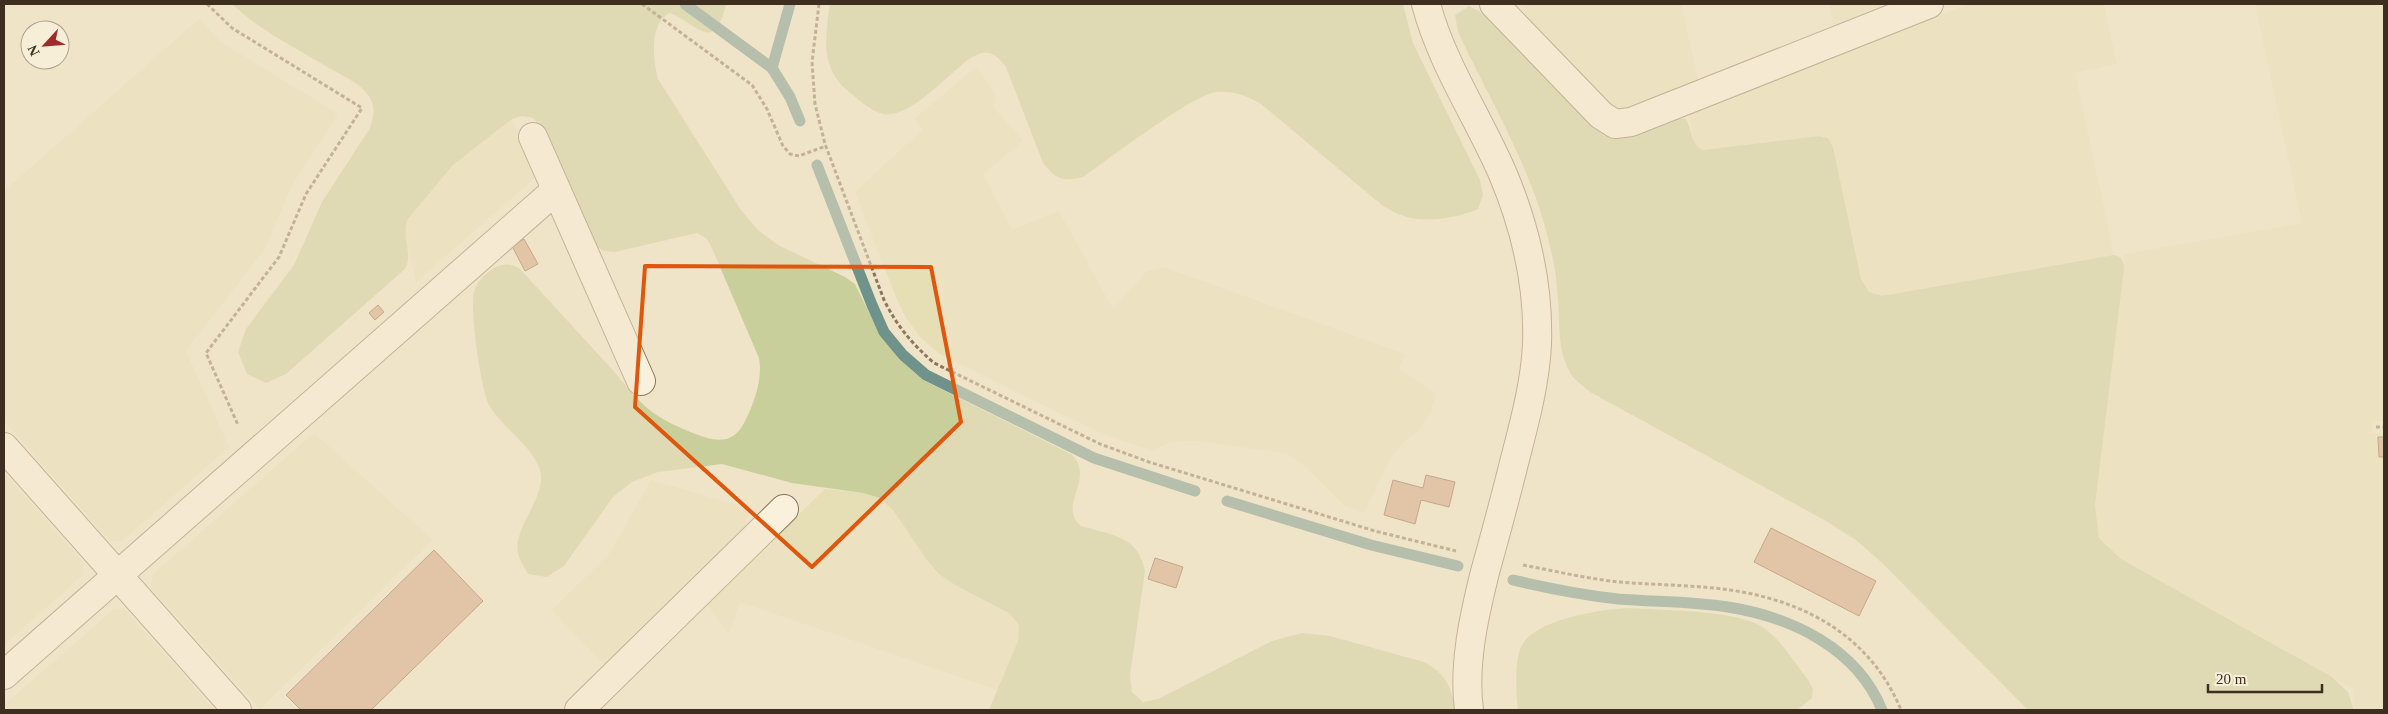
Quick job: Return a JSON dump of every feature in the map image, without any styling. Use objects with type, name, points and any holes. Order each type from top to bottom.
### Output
[{"type":"street","points":[[1426,4],[1434,35],[1501,171],[1517,212],[1529,256],[1535,300],[1537,345],[1532,389],[1476,608],[1469,656],[1469,710]]},
{"type":"street","points":[[1494,4],[1601,114],[1614,124],[1631,122],[1929,4]]},
{"type":"street","points":[[533,137],[641,381]]},
{"type":"street","points":[[4,676],[556,190]]},
{"type":"street","points":[[4,447],[237,710]]},
{"type":"street","points":[[579,710],[784,509]]},
{"type":"path","points":[[207,4],[232,28],[362,108],[306,194],[280,257],[206,353],[252,457]]},
{"type":"path","points":[[642,4],[752,85],[767,109],[783,146],[790,154],[799,156],[826,146]]},
{"type":"path","points":[[819,4],[812,62],[815,104],[826,146],[884,300],[896,324],[913,346],[934,363],[1100,444],[1149,462],[1375,531],[1489,560],[1618,582],[1730,590],[1802,609],[1830,624],[1855,643],[1878,667],[1901,710]]},
{"type":"path","points":[[2376,427],[2384,427]]},
{"type":"highlighted area","points":[[645,266],[931,267],[961,422],[812,567],[635,407]]},
{"type":"shaded area","points":[[1523,4],[1681,4],[1698,80],[1627,108],[1618,109],[1610,104],[1525,16]]},
{"type":"shaded area","points":[[1829,4],[1890,4],[1834,26]]},
{"type":"shaded area","points":[[1968,4],[2104,4],[2117,64],[2075,73],[2114,255],[1882,296],[1869,292],[1861,279],[1833,147],[1828,138],[1819,136],[1703,150],[1697,147],[1694,141],[1689,114]]},
{"type":"shaded area","points":[[2255,4],[2384,4],[2384,421],[2373,421],[2371,433],[2384,433],[2384,710],[2355,710],[2353,689],[2121,559],[2099,538],[2095,505],[2125,254],[2302,223]]},
{"type":"shaded area","points":[[199,19],[221,42],[338,114],[292,185],[265,248],[186,351],[229,447],[122,541],[110,541],[4,421],[4,191]]},
{"type":"shaded area","points":[[976,67],[996,94],[993,107],[1023,141],[983,174],[1012,230],[1059,211],[1113,309],[1147,271],[1164,267],[1405,354],[1399,369],[1436,394],[1430,413],[1419,430],[1404,442],[1389,460],[1364,513],[1345,506],[1308,469],[1286,453],[1196,441],[1180,441],[1166,444],[1152,451],[1104,434],[1057,412],[940,354],[921,338],[906,318],[895,295],[855,192],[923,129],[914,119]]},
{"type":"shaded area","points":[[512,119],[537,176],[416,282],[405,237],[404,228],[408,219],[453,165]]},
{"type":"shaded area","points":[[314,433],[433,540],[260,709],[151,588],[152,575]]},
{"type":"shaded area","points":[[4,473],[84,563],[83,575],[4,645]]},
{"type":"shaded area","points":[[651,480],[748,508],[745,527],[605,665],[552,610],[610,553]]},
{"type":"shaded area","points":[[825,489],[863,493],[880,498],[893,510],[926,559],[939,574],[955,585],[1009,612],[1019,625],[1018,641],[998,690],[740,602],[729,634],[707,604]]},
{"type":"shaded area","points":[[114,609],[125,610],[215,710],[4,710],[4,705]]},
{"type":"green space","points":[[232,4],[726,4],[716,29],[710,32],[704,32],[670,13],[663,18],[656,33],[654,43],[658,79],[741,210],[758,230],[778,245],[845,277],[855,284],[880,335],[899,359],[923,380],[1071,454],[1078,463],[1080,473],[1074,501],[1074,518],[1081,526],[1122,538],[1130,543],[1141,559],[1145,571],[1130,676],[1132,692],[1143,702],[1158,699],[1272,641],[1302,633],[1330,636],[1424,662],[1437,671],[1446,682],[1452,694],[1455,710],[989,710],[1018,641],[1019,625],[1009,613],[955,585],[939,574],[926,559],[893,510],[880,498],[863,493],[792,483],[722,464],[658,472],[632,482],[613,497],[564,566],[547,577],[528,574],[519,557],[517,547],[523,525],[539,491],[540,470],[524,444],[502,422],[489,405],[482,383],[474,328],[473,297],[477,285],[484,275],[499,266],[507,264],[520,269],[632,393],[651,411],[680,428],[696,434],[712,439],[726,439],[739,431],[748,416],[759,383],[760,366],[759,358],[711,246],[706,238],[697,233],[615,252],[605,251],[596,247],[541,127],[533,118],[522,116],[512,119],[453,165],[408,219],[405,232],[408,257],[405,269],[286,374],[266,383],[247,374],[238,352],[246,329],[294,265],[322,202],[370,128],[373,110],[370,98],[356,83],[264,29]]},
{"type":"green space","points":[[830,4],[1403,4],[1413,43],[1480,180],[1483,195],[1478,209],[1460,215],[1440,219],[1419,219],[1399,214],[1383,206],[1261,104],[1229,92],[1217,92],[1189,104],[1150,129],[1083,177],[1060,178],[1052,173],[1043,163],[1006,67],[993,54],[982,53],[971,58],[931,92],[910,107],[899,112],[880,113],[863,104],[839,82],[829,62],[826,40]]},
{"type":"green space","points":[[1469,6],[1483,13],[1592,126],[1611,138],[1634,136],[1679,118],[1686,119],[1696,145],[1703,150],[1819,136],[1828,138],[1833,147],[1861,279],[1869,292],[1882,296],[2114,255],[2120,258],[2123,261],[2124,268],[2095,505],[2099,538],[2121,559],[2332,677],[2348,692],[2354,710],[2028,710],[1882,563],[1856,540],[1826,521],[1590,392],[1573,377],[1564,359],[1560,340],[1554,263],[1544,222],[1534,194],[1511,139],[1458,32],[1455,15]]},
{"type":"green space","points":[[1629,608],[1719,614],[1753,622],[1771,633],[1788,652],[1813,689],[1812,698],[1797,710],[1518,710],[1516,686],[1519,651],[1530,636],[1541,628],[1571,617]]},
{"type":"building","points":[[524,239],[538,264],[525,271],[512,246]]},
{"type":"building","points":[[378,305],[384,312],[375,320],[369,313]]},
{"type":"building","points":[[2378,437],[2384,437],[2384,457],[2379,457]]},
{"type":"building","points":[[1426,475],[1455,482],[1449,507],[1421,500],[1415,524],[1384,515],[1393,480],[1423,488]]},
{"type":"building","points":[[1771,528],[1876,581],[1859,616],[1754,562]]},
{"type":"building","points":[[434,550],[483,601],[371,710],[301,710],[286,695]]},
{"type":"building","points":[[1155,558],[1183,567],[1176,588],[1148,579]]},
{"type":"waterway","points":[[685,4],[772,68],[790,97],[800,121]]},
{"type":"waterway","points":[[772,68],[790,4]]},
{"type":"waterway","points":[[817,165],[884,332],[903,355],[926,375],[1094,458],[1195,491]]},
{"type":"waterway","points":[[1227,501],[1371,545],[1458,566]]},
{"type":"waterway","points":[[1513,580],[1605,597],[1728,607],[1775,619],[1819,639],[1839,653],[1856,669],[1871,688],[1882,710]]}]
